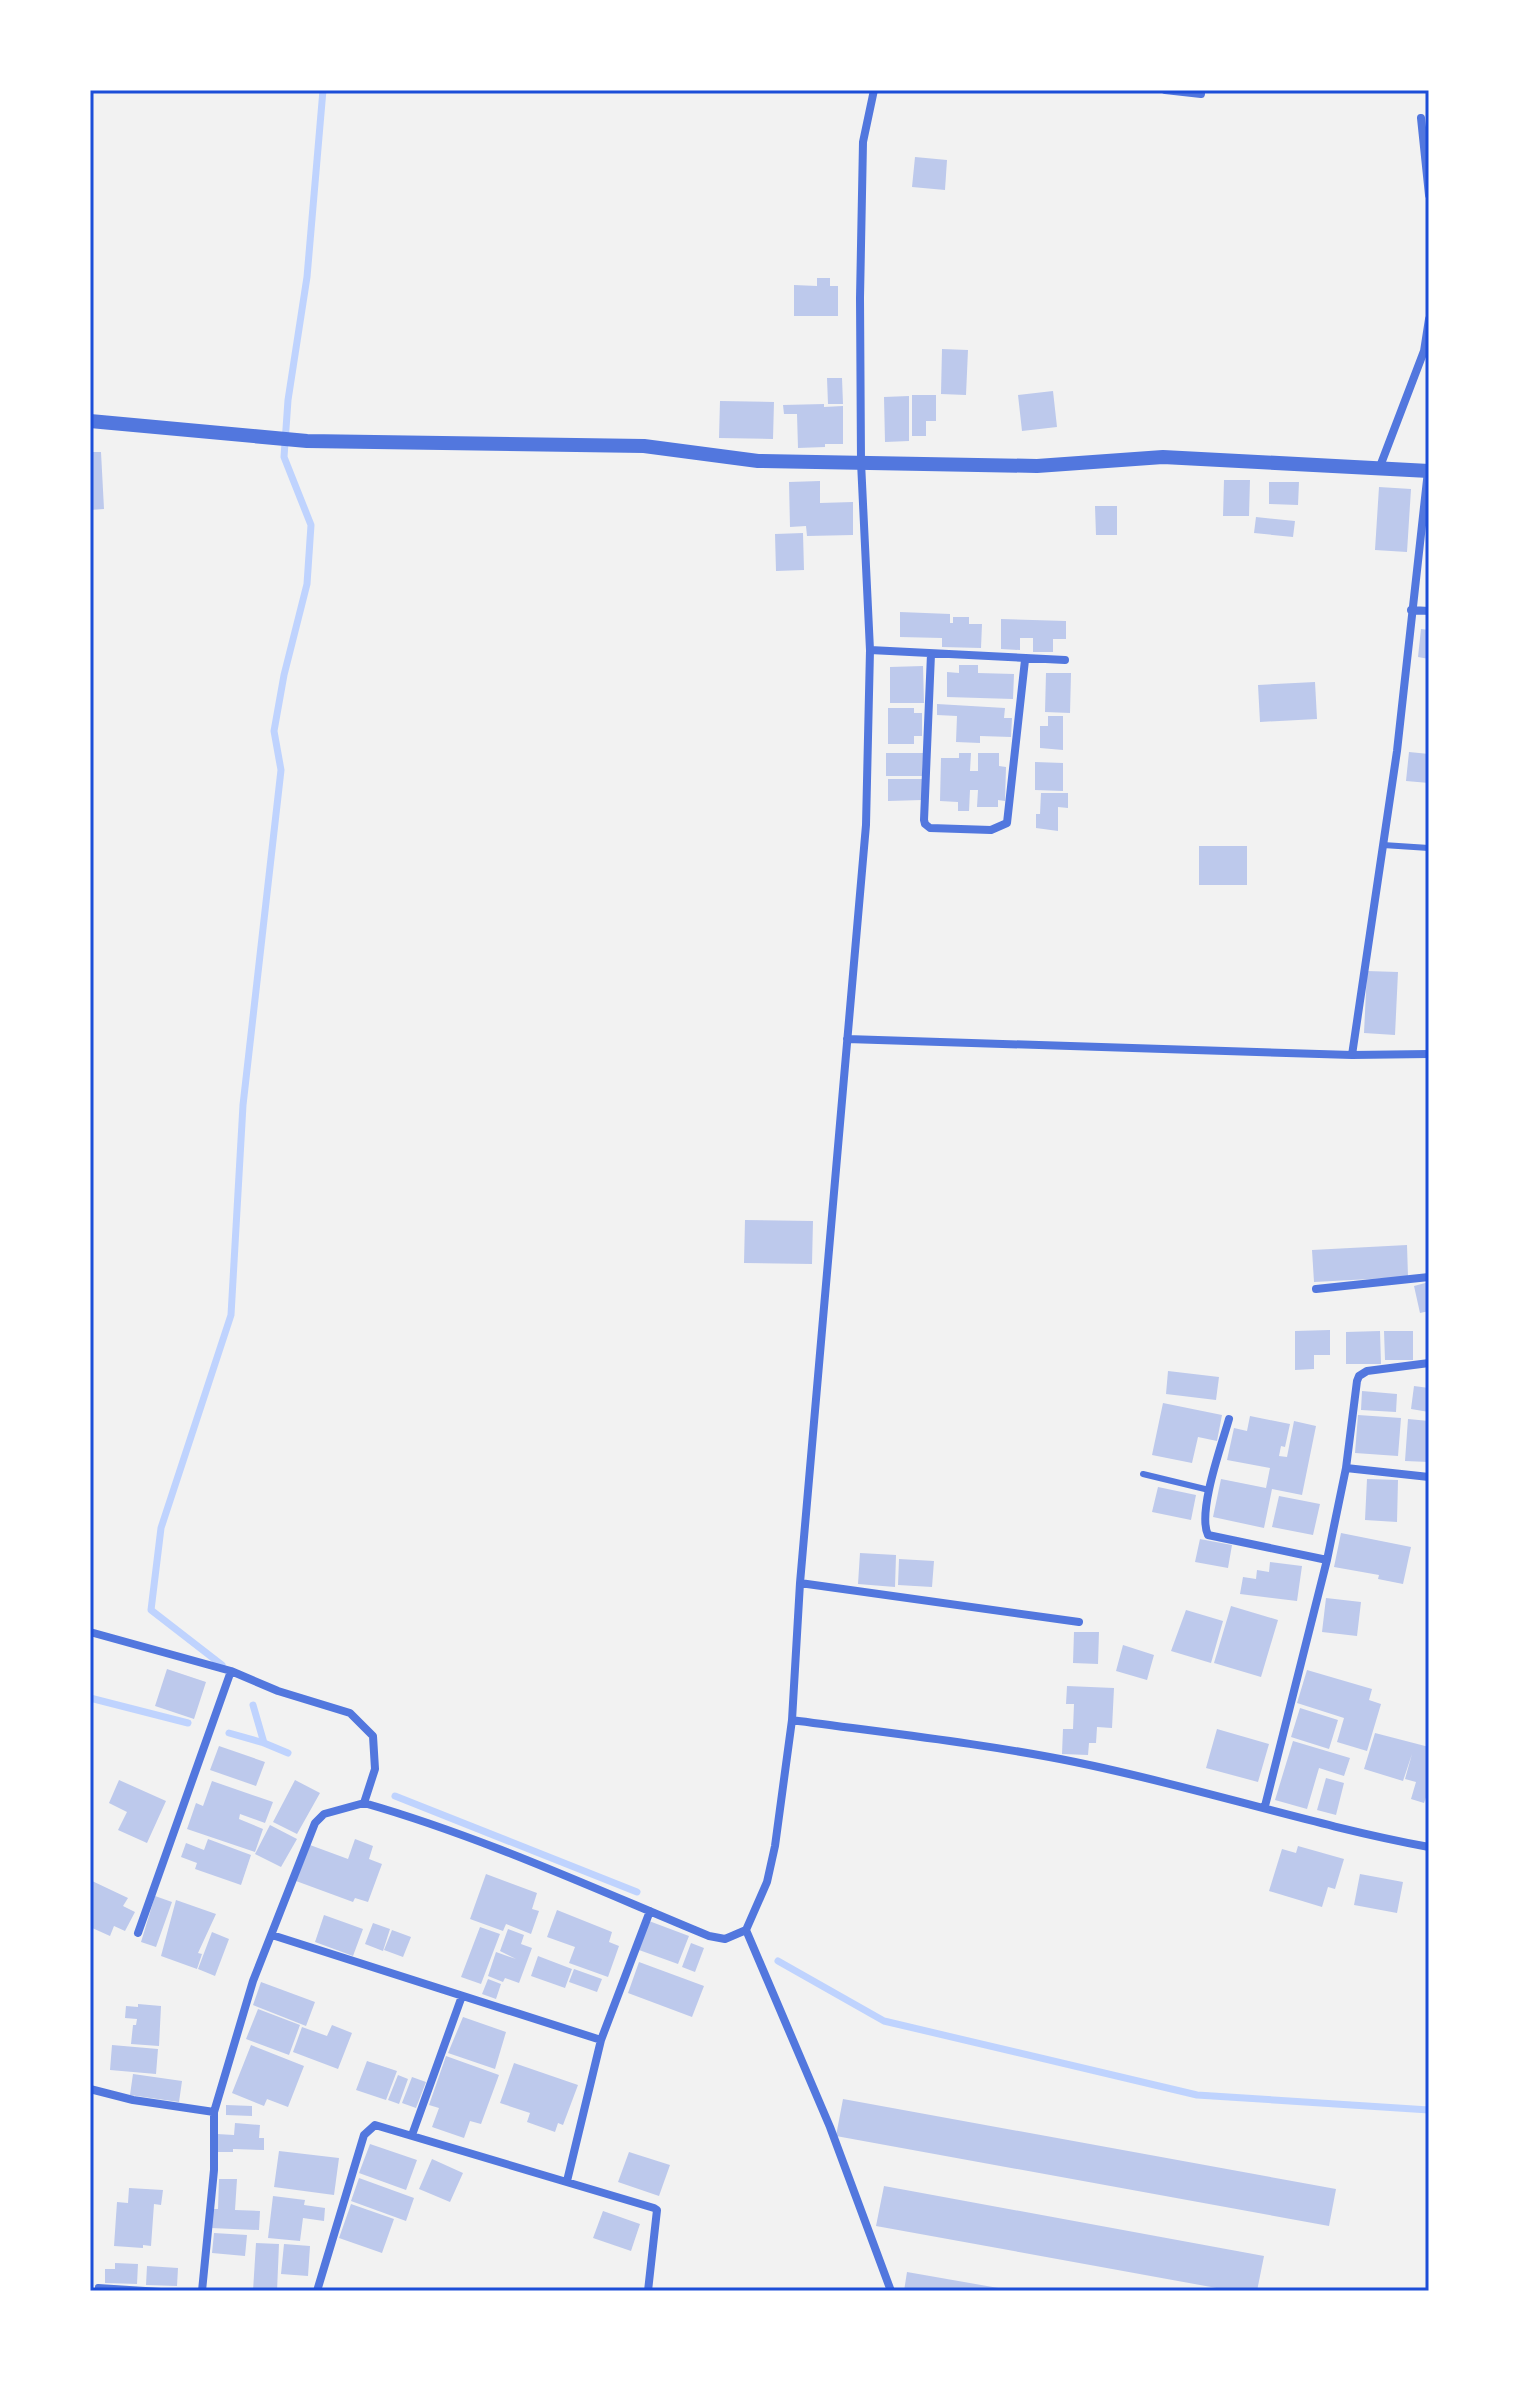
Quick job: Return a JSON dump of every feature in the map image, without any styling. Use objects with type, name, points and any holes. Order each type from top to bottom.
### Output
[{"type":"street","points":[[204,2291],[214,2170],[214,2112],[253,1981],[315,1823],[324,1814],[364,1803],[529,1860],[709,1936],[725,1939],[746,1930],[767,1882],[775,1846],[792,1720],[800,1583],[866,825],[870,650],[861,462],[860,298],[863,142],[874,90]]},
{"type":"street","points":[[1165,90],[1201,94]]},
{"type":"street","points":[[1421,118],[1429,195]]},
{"type":"street","points":[[1379,469],[1424,351],[1429,319]]},
{"type":"street","points":[[90,421],[307,441],[644,446],[758,461],[1037,466],[1163,457],[1429,471],[1397,751],[1352,1055]]},
{"type":"street","points":[[1411,610],[1429,611]]},
{"type":"street","points":[[870,650],[1065,660]]},
{"type":"street","points":[[931,654],[924,820],[930,828],[991,830],[1007,823],[1025,660]]},
{"type":"street","points":[[847,1039],[1352,1055],[1429,1054]]},
{"type":"street","points":[[1316,1289],[1429,1277]]},
{"type":"street","points":[[1265,1806],[1327,1560],[1346,1468],[1359,1376],[1367,1371],[1429,1363]]},
{"type":"street","points":[[1229,1419],[1209,1490],[1204,1524],[1208,1535],[1327,1560]]},
{"type":"street","points":[[1346,1468],[1429,1477]]},
{"type":"street","points":[[800,1583],[1079,1622]]},
{"type":"street","points":[[90,1632],[231,1671],[278,1691],[350,1713],[373,1736],[375,1769],[364,1803]]},
{"type":"street","points":[[138,1933],[231,1671]]},
{"type":"street","points":[[792,1720],[1074,1762],[1265,1806],[1380,1838],[1429,1847]]},
{"type":"street","points":[[567,2181],[601,2040],[650,1911]]},
{"type":"street","points":[[746,1930],[830,2127],[891,2291]]},
{"type":"street","points":[[272,1935],[601,2040]]},
{"type":"street","points":[[412,2135],[462,1996]]},
{"type":"street","points":[[90,2089],[133,2100],[214,2112]]},
{"type":"street","points":[[317,2291],[364,2135],[368,2128],[375,2125],[657,2210],[648,2291]]},
{"type":"lane","points":[[1383,845],[1429,848]]},
{"type":"lane","points":[[1143,1474],[1209,1490]]},
{"type":"lane","points":[[98,2287],[161,2291]]},
{"type":"building","points":[[915,157],[947,160],[945,190],[912,187]]},
{"type":"building","points":[[817,278],[830,278],[830,286],[838,286],[838,316],[794,316],[794,285],[817,286]]},
{"type":"building","points":[[942,349],[968,350],[966,395],[941,394]]},
{"type":"building","points":[[827,378],[842,378],[843,404],[828,404]]},
{"type":"building","points":[[1053,391],[1057,427],[1022,431],[1018,395]]},
{"type":"building","points":[[912,395],[936,395],[936,421],[926,421],[926,436],[912,436]]},
{"type":"building","points":[[909,396],[909,441],[885,442],[884,397]]},
{"type":"building","points":[[720,401],[774,402],[773,439],[719,438]]},
{"type":"building","points":[[824,404],[824,407],[843,406],[843,444],[798,448],[797,414],[784,414],[783,405]]},
{"type":"building","points":[[90,452],[101,452],[104,509],[90,510]]},
{"type":"building","points":[[1224,480],[1250,480],[1249,516],[1223,516]]},
{"type":"building","points":[[820,481],[820,503],[853,502],[853,535],[807,536],[806,526],[790,527],[789,482]]},
{"type":"building","points":[[1269,482],[1299,482],[1298,505],[1269,504]]},
{"type":"building","points":[[1379,487],[1411,489],[1407,552],[1375,550]]},
{"type":"building","points":[[1095,506],[1117,506],[1117,535],[1096,535]]},
{"type":"building","points":[[1256,517],[1295,521],[1293,537],[1254,533]]},
{"type":"building","points":[[803,533],[804,570],[776,571],[775,534]]},
{"type":"building","points":[[900,612],[950,614],[950,623],[953,623],[953,617],[969,617],[969,624],[982,624],[981,648],[942,647],[942,638],[900,637]]},
{"type":"building","points":[[1001,619],[1066,621],[1066,639],[1053,639],[1053,652],[1033,652],[1033,638],[1020,638],[1020,650],[1001,649]]},
{"type":"building","points":[[1421,629],[1429,630],[1429,659],[1418,657]]},
{"type":"building","points":[[959,665],[978,665],[978,673],[1014,674],[1013,699],[947,697],[947,672],[959,673]]},
{"type":"building","points":[[923,666],[924,703],[890,703],[890,667]]},
{"type":"building","points":[[1046,673],[1071,673],[1070,713],[1045,712]]},
{"type":"building","points":[[1315,682],[1317,719],[1260,722],[1258,685]]},
{"type":"building","points":[[937,704],[1005,708],[1004,718],[1012,718],[1011,737],[980,736],[980,743],[956,742],[957,716],[937,715]]},
{"type":"building","points":[[888,708],[914,708],[914,713],[922,713],[922,736],[914,736],[914,744],[888,744]]},
{"type":"building","points":[[1048,716],[1063,716],[1063,750],[1040,748],[1040,726],[1048,726]]},
{"type":"building","points":[[1409,752],[1429,754],[1429,783],[1406,781]]},
{"type":"building","points":[[886,753],[923,753],[922,776],[886,776]]},
{"type":"building","points":[[959,753],[971,753],[970,771],[978,771],[978,753],[999,753],[999,766],[1006,767],[1005,801],[998,800],[998,807],[977,807],[978,790],[970,790],[969,811],[958,811],[958,802],[940,801],[941,758],[959,758]]},
{"type":"building","points":[[1035,762],[1063,763],[1063,791],[1035,790]]},
{"type":"building","points":[[888,779],[922,779],[922,800],[888,801]]},
{"type":"building","points":[[1041,793],[1068,793],[1068,808],[1058,807],[1058,831],[1036,828]]},
{"type":"building","points":[[1199,846],[1247,846],[1247,885],[1199,885]]},
{"type":"building","points":[[1367,971],[1398,972],[1395,1035],[1364,1033]]},
{"type":"building","points":[[745,1220],[813,1221],[812,1264],[744,1263]]},
{"type":"building","points":[[1407,1245],[1408,1277],[1314,1282],[1312,1250]]},
{"type":"building","points":[[1429,1282],[1429,1311],[1420,1313],[1414,1286]]},
{"type":"building","points":[[1330,1330],[1330,1355],[1314,1355],[1314,1369],[1295,1370],[1295,1331]]},
{"type":"building","points":[[1380,1331],[1381,1364],[1346,1364],[1346,1332]]},
{"type":"building","points":[[1384,1331],[1413,1331],[1413,1360],[1385,1360]]},
{"type":"building","points":[[1168,1371],[1219,1377],[1216,1400],[1166,1394]]},
{"type":"building","points":[[1414,1386],[1429,1388],[1429,1412],[1411,1409]]},
{"type":"building","points":[[1362,1391],[1397,1394],[1396,1412],[1361,1410]]},
{"type":"building","points":[[1163,1403],[1222,1415],[1217,1441],[1198,1437],[1192,1463],[1152,1455]]},
{"type":"building","points":[[1358,1415],[1401,1418],[1398,1456],[1355,1453]]},
{"type":"building","points":[[1250,1416],[1290,1424],[1285,1447],[1281,1446],[1279,1456],[1287,1457],[1294,1421],[1316,1426],[1302,1495],[1272,1489],[1264,1528],[1213,1517],[1221,1479],[1266,1488],[1270,1468],[1227,1460],[1234,1428],[1247,1431]]},
{"type":"building","points":[[1408,1419],[1429,1421],[1429,1462],[1405,1461]]},
{"type":"building","points":[[1367,1479],[1398,1480],[1397,1522],[1365,1520]]},
{"type":"building","points":[[1158,1487],[1196,1495],[1191,1520],[1152,1512]]},
{"type":"building","points":[[1279,1496],[1320,1504],[1313,1535],[1272,1527]]},
{"type":"building","points":[[1341,1533],[1411,1547],[1403,1584],[1378,1579],[1379,1575],[1334,1567]]},
{"type":"building","points":[[1200,1539],[1232,1545],[1228,1568],[1195,1562]]},
{"type":"building","points":[[860,1553],[896,1555],[895,1587],[858,1584]]},
{"type":"building","points":[[899,1559],[934,1561],[932,1587],[898,1585]]},
{"type":"building","points":[[1270,1562],[1302,1566],[1297,1601],[1240,1594],[1243,1577],[1256,1579],[1257,1570],[1269,1572]]},
{"type":"building","points":[[1326,1598],[1361,1602],[1357,1636],[1322,1632]]},
{"type":"building","points":[[1231,1606],[1278,1620],[1261,1677],[1214,1663]]},
{"type":"building","points":[[1186,1610],[1223,1621],[1211,1663],[1171,1651]]},
{"type":"building","points":[[1074,1632],[1099,1632],[1098,1664],[1073,1663]]},
{"type":"building","points":[[1123,1645],[1154,1655],[1147,1680],[1116,1671]]},
{"type":"building","points":[[167,1669],[206,1682],[194,1719],[155,1706]]},
{"type":"building","points":[[1307,1670],[1372,1689],[1369,1700],[1381,1704],[1367,1751],[1337,1742],[1344,1718],[1297,1703]]},
{"type":"building","points":[[1067,1686],[1114,1688],[1112,1728],[1097,1727],[1096,1743],[1089,1743],[1088,1755],[1062,1754],[1063,1729],[1073,1729],[1074,1704],[1066,1704]]},
{"type":"building","points":[[1300,1708],[1338,1720],[1329,1749],[1291,1737]]},
{"type":"building","points":[[1217,1729],[1269,1744],[1258,1782],[1206,1768]]},
{"type":"building","points":[[1375,1733],[1429,1747],[1429,1789],[1424,1803],[1411,1799],[1416,1782],[1405,1779],[1412,1754],[1403,1781],[1364,1769]]},
{"type":"building","points":[[1293,1741],[1350,1758],[1344,1776],[1319,1768],[1307,1809],[1275,1800]]},
{"type":"building","points":[[219,1746],[265,1762],[256,1786],[210,1770]]},
{"type":"building","points":[[1326,1778],[1344,1783],[1336,1815],[1317,1810]]},
{"type":"building","points":[[119,1780],[166,1801],[147,1843],[118,1830],[127,1812],[109,1803]]},
{"type":"building","points":[[295,1780],[320,1793],[297,1834],[273,1822]]},
{"type":"building","points":[[212,1781],[273,1802],[265,1823],[240,1814],[239,1819],[263,1829],[255,1852],[187,1829],[196,1803],[203,1806]]},
{"type":"building","points":[[270,1825],[297,1839],[281,1867],[255,1854]]},
{"type":"building","points":[[208,1839],[251,1855],[241,1885],[195,1869],[197,1863],[181,1857],[186,1843],[204,1850]]},
{"type":"building","points":[[355,1839],[373,1846],[369,1859],[382,1864],[368,1902],[355,1898],[353,1902],[296,1881],[310,1845],[348,1859]]},
{"type":"building","points":[[1298,1846],[1344,1859],[1335,1889],[1328,1887],[1322,1907],[1269,1891],[1282,1849],[1296,1853]]},
{"type":"building","points":[[486,1874],[537,1893],[532,1909],[539,1911],[531,1934],[506,1924],[503,1931],[470,1919]]},
{"type":"building","points":[[1360,1874],[1403,1882],[1397,1913],[1354,1905]]},
{"type":"building","points":[[90,1880],[128,1898],[123,1906],[135,1912],[125,1931],[114,1926],[110,1936],[90,1927]]},
{"type":"building","points":[[155,1896],[172,1902],[156,1947],[141,1942]]},
{"type":"building","points":[[176,1900],[216,1914],[198,1953],[202,1954],[197,1969],[161,1956]]},
{"type":"building","points":[[557,1910],[612,1932],[609,1942],[619,1946],[608,1977],[569,1963],[575,1947],[547,1937]]},
{"type":"building","points":[[324,1915],[363,1929],[353,1956],[315,1942]]},
{"type":"building","points":[[649,1921],[689,1936],[678,1964],[639,1950]]},
{"type":"building","points":[[373,1923],[390,1929],[383,1951],[365,1944]]},
{"type":"building","points":[[480,1927],[500,1934],[481,1984],[461,1977]]},
{"type":"building","points":[[508,1929],[524,1935],[521,1944],[532,1948],[519,1983],[505,1978],[503,1982],[488,1976],[496,1952],[516,1959],[500,1951]]},
{"type":"building","points":[[392,1930],[411,1937],[403,1957],[384,1950]]},
{"type":"building","points":[[212,1932],[229,1939],[215,1976],[198,1969]]},
{"type":"building","points":[[691,1943],[704,1948],[695,1972],[682,1967]]},
{"type":"building","points":[[538,1956],[572,1969],[565,1988],[531,1976]]},
{"type":"building","points":[[639,1962],[704,1986],[692,2017],[628,1993]]},
{"type":"building","points":[[574,1969],[602,1979],[597,1992],[569,1982]]},
{"type":"building","points":[[488,1979],[501,1984],[496,1999],[482,1994]]},
{"type":"building","points":[[261,1982],[315,2002],[306,2026],[253,2005]]},
{"type":"building","points":[[138,2004],[161,2006],[159,2046],[131,2044],[133,2025],[136,2025],[137,2019],[125,2018],[126,2006],[138,2007]]},
{"type":"building","points":[[258,2009],[300,2025],[289,2055],[246,2039]]},
{"type":"building","points":[[463,2017],[506,2032],[495,2069],[448,2053]]},
{"type":"building","points":[[332,2025],[352,2033],[338,2069],[293,2052],[302,2027],[327,2036]]},
{"type":"building","points":[[112,2045],[158,2049],[156,2074],[110,2070]]},
{"type":"building","points":[[251,2045],[304,2066],[288,2107],[267,2099],[264,2106],[232,2093]]},
{"type":"building","points":[[446,2056],[499,2075],[481,2124],[470,2121],[464,2138],[432,2127],[439,2108],[429,2105]]},
{"type":"building","points":[[367,2061],[397,2071],[386,2100],[356,2090]]},
{"type":"building","points":[[514,2063],[578,2085],[563,2125],[558,2123],[555,2132],[527,2122],[530,2113],[500,2103]]},
{"type":"building","points":[[133,2074],[182,2081],[179,2102],[130,2095]]},
{"type":"building","points":[[398,2075],[408,2079],[399,2104],[388,2100]]},
{"type":"building","points":[[412,2077],[426,2082],[416,2108],[402,2103]]},
{"type":"building","points":[[843,2099],[1336,2189],[1329,2226],[836,2136]]},
{"type":"building","points":[[226,2105],[252,2106],[252,2116],[226,2115]]},
{"type":"building","points":[[235,2123],[260,2125],[259,2138],[264,2138],[264,2150],[216,2152],[217,2134],[234,2135]]},
{"type":"building","points":[[370,2144],[417,2160],[406,2190],[359,2173]]},
{"type":"building","points":[[279,2151],[339,2158],[334,2195],[274,2187]]},
{"type":"building","points":[[629,2152],[670,2165],[659,2196],[618,2182]]},
{"type":"building","points":[[432,2159],[463,2173],[450,2202],[419,2189]]},
{"type":"building","points":[[359,2178],[414,2198],[406,2221],[351,2201]]},
{"type":"building","points":[[219,2179],[237,2179],[235,2210],[260,2211],[259,2230],[211,2228],[212,2209],[218,2209]]},
{"type":"building","points":[[884,2186],[1264,2256],[1257,2291],[1233,2291],[876,2226]]},
{"type":"building","points":[[129,2188],[163,2190],[161,2205],[154,2204],[151,2246],[114,2246],[117,2202],[128,2203]]},
{"type":"building","points":[[273,2196],[305,2200],[304,2205],[325,2208],[324,2221],[303,2218],[300,2241],[268,2238]]},
{"type":"building","points":[[351,2204],[394,2219],[382,2253],[339,2238]]},
{"type":"building","points":[[603,2211],[640,2224],[631,2251],[593,2238]]},
{"type":"building","points":[[214,2233],[247,2235],[245,2256],[212,2253]]},
{"type":"building","points":[[256,2243],[279,2244],[277,2291],[253,2291]]},
{"type":"building","points":[[284,2244],[310,2246],[308,2276],[281,2274]]},
{"type":"building","points":[[115,2263],[138,2264],[137,2284],[105,2283],[105,2269],[115,2269]]},
{"type":"building","points":[[147,2266],[178,2268],[177,2286],[146,2285]]},
{"type":"building","points":[[907,2272],[1004,2289],[1004,2291],[904,2291]]},
{"type":"waterway","points":[[222,1665],[151,1610],[161,1528],[231,1315],[243,1105],[281,770],[274,731],[284,675],[307,584],[311,525],[284,457],[288,400],[307,277],[323,90]]},
{"type":"waterway","points":[[90,1698],[188,1723]]},
{"type":"waterway","points":[[253,1705],[264,1743]]},
{"type":"waterway","points":[[229,1733],[288,1753]]},
{"type":"waterway","points":[[395,1796],[637,1892]]},
{"type":"waterway","points":[[778,1961],[884,2021],[1197,2095],[1429,2110]]}]
